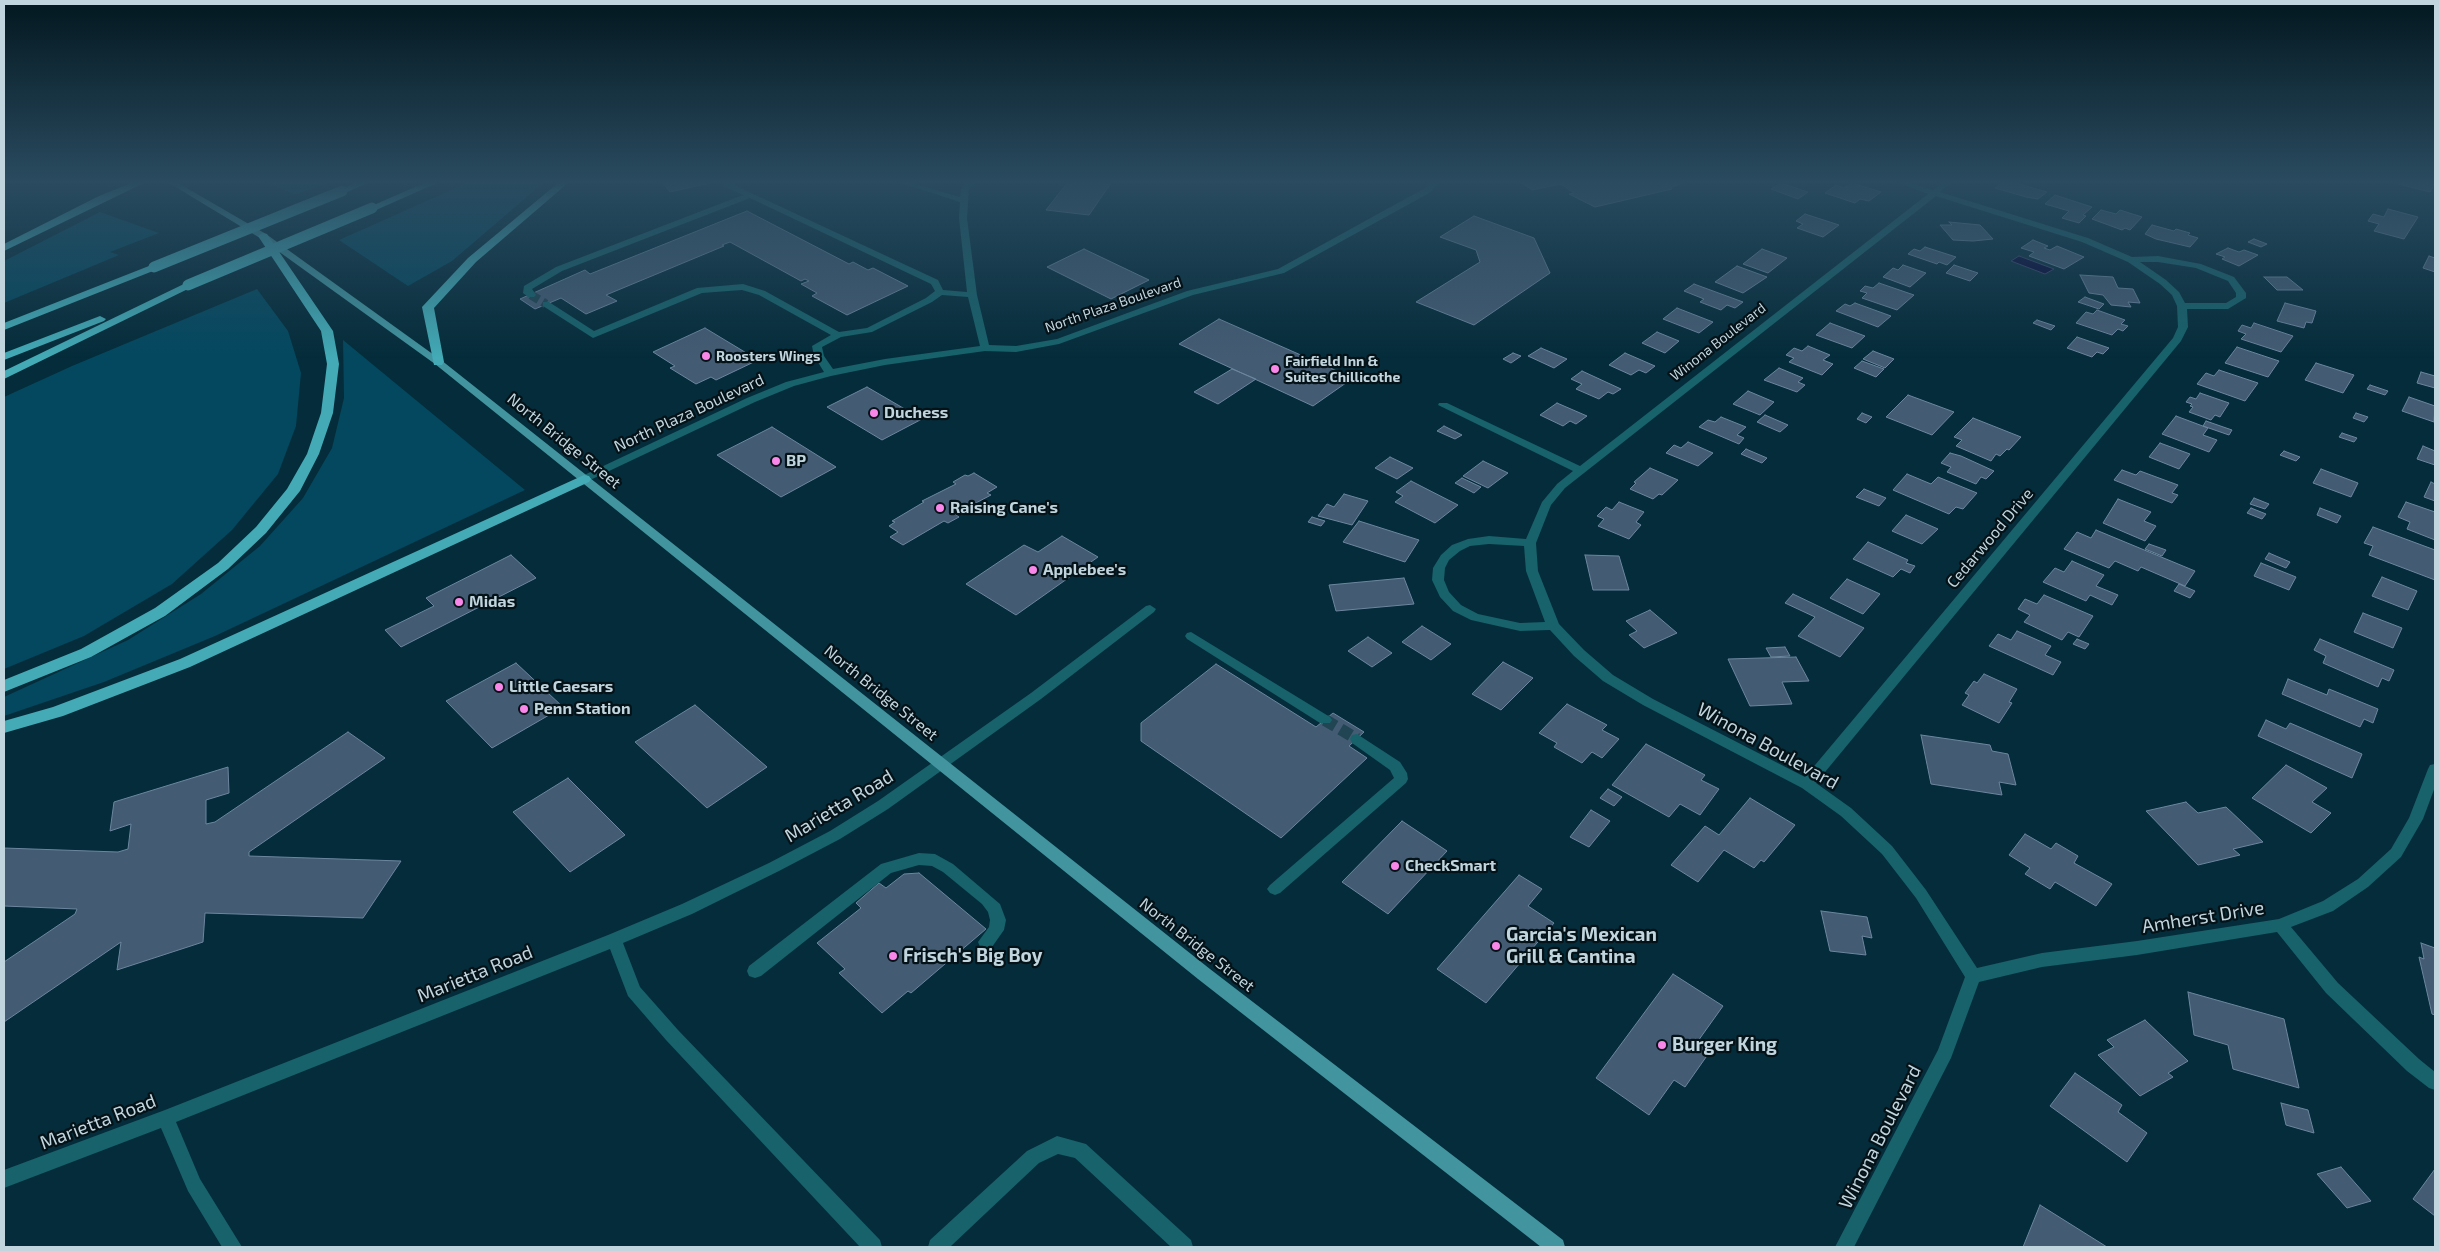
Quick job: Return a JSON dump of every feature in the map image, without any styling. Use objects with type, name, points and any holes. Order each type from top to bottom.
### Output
[{"type":"highway","points":[[4,248],[17,241]]},
{"type":"highway","points":[[4,327],[217,241]]},
{"type":"highway","points":[[4,686],[86,653],[160,612],[223,566],[262,530],[294,491],[312,454],[327,413],[333,364],[327,331],[267,241]]},
{"type":"highway","points":[[4,357],[188,285],[292,241]]},
{"type":"highway","points":[[438,362],[428,307],[472,260],[494,241]]},
{"type":"highway","points":[[4,375],[188,285]]},
{"type":"highway","points":[[4,727],[56,712],[185,663],[584,479]]},
{"type":"main road","name":"North Bridge Street","points":[[270,241],[438,362],[1197,968],[1556,1247]]},
{"type":"street","points":[[531,295],[528,293],[527,288],[559,270],[632,241]]},
{"type":"street","points":[[849,241],[935,282],[940,292]]},
{"type":"street","points":[[966,241],[972,295],[985,348]]},
{"type":"street","name":"North Plaza Boulevard","points":[[584,479],[751,400],[790,384],[830,373],[885,362],[985,348],[1016,349],[1059,341],[1190,293],[1281,271],[1335,241]]},
{"type":"street","name":"Winona Boulevard","points":[[1844,1247],[1945,1053],[1973,976],[1921,894],[1887,850],[1846,812],[1807,784],[1648,702],[1608,678],[1580,653],[1553,626],[1532,571],[1530,543],[1546,504],[1561,486],[1871,241]]},
{"type":"street","points":[[2088,241],[2131,260],[2163,282],[2176,294],[2182,306],[2228,306],[2241,298],[2241,293],[2231,279],[2198,266],[2158,259],[2131,260]]},
{"type":"street","points":[[546,304],[593,335],[700,290],[744,287],[762,292],[838,335]]},
{"type":"street","points":[[830,373],[819,356],[817,346],[838,335],[869,330],[929,300],[940,292],[972,295]]},
{"type":"street","name":"Cedarwood Drive","points":[[1807,784],[2178,339],[2183,327],[2182,306]]},
{"type":"street","points":[[1443,405],[1580,470]]},
{"type":"street","points":[[1530,543],[1489,540],[1468,543],[1456,548],[1442,563],[1438,580],[1444,594],[1457,608],[1475,617],[1520,627],[1553,626]]},
{"type":"street","name":"Marietta Road","points":[[4,1179],[165,1118],[614,940],[717,895],[835,835],[883,805],[1036,696],[1150,609]]},
{"type":"street","points":[[1191,636],[1325,720]]},
{"type":"street","points":[[1274,889],[1401,780],[1400,773],[1394,766],[1356,739]]},
{"type":"street","points":[[2280,925],[2328,906],[2363,883],[2396,853],[2416,819],[2435,769]]},
{"type":"street","points":[[755,971],[886,868],[919,859],[935,860],[988,900],[995,909],[998,920],[996,930],[986,942]]},
{"type":"street","name":"Amherst Drive","points":[[1973,976],[2042,960],[2137,948],[2280,925],[2332,988],[2413,1065],[2435,1082]]},
{"type":"street","points":[[614,940],[634,991],[672,1035],[873,1247]]},
{"type":"street","points":[[165,1118],[194,1185],[234,1247]]},
{"type":"street","points":[[937,1247],[1034,1157],[1057,1145],[1080,1150],[1184,1247]]},
{"type":"shaded area","points":[[42,241],[137,241],[110,252],[119,255],[4,303],[4,261]]},
{"type":"shaded area","points":[[341,241],[475,241],[452,261],[408,286]]},
{"type":"shaded area","points":[[2019,256],[2054,269],[2045,274],[2011,261]]},
{"type":"shaded area","points":[[257,289],[288,331],[301,373],[296,426],[278,474],[232,530],[172,584],[84,636],[4,669],[4,397],[72,366]]},
{"type":"shaded area","points":[[343,340],[525,490],[215,636],[104,682],[4,716],[4,697],[128,640],[201,594],[260,546],[303,498],[332,448],[344,398]]},
{"type":"building","points":[[671,241],[805,241],[849,264],[853,262],[868,270],[873,268],[908,286],[847,315],[812,296],[817,293],[801,284],[809,281],[805,279],[801,281],[730,242],[606,295],[617,301],[586,314],[561,298],[535,309],[520,299],[585,270],[590,274]]},
{"type":"building","points":[[1452,241],[1536,241],[1550,273],[1474,325],[1416,302],[1480,262],[1476,250]]},
{"type":"building","points":[[2031,241],[2036,241],[2048,246],[2044,248],[2050,250],[2057,246],[2084,257],[2064,269],[2029,256],[2034,252],[2021,248]]},
{"type":"building","points":[[2166,241],[2195,241],[2190,247]]},
{"type":"building","points":[[2260,241],[2267,244],[2261,247],[2248,242]]},
{"type":"building","points":[[1925,247],[1956,257],[1947,265],[1939,262],[1937,264],[1908,254],[1914,249],[1920,251]]},
{"type":"building","points":[[2228,248],[2239,252],[2244,250],[2258,255],[2239,266],[2222,259],[2225,257],[2216,254]]},
{"type":"building","points":[[1084,249],[1149,280],[1111,299],[1047,267]]},
{"type":"building","points":[[1762,249],[1787,258],[1768,273],[1743,264]]},
{"type":"building","points":[[2429,256],[2435,258],[2435,272],[2423,268]]},
{"type":"building","points":[[1903,265],[1926,273],[1910,287],[1883,277],[1893,268],[1898,270]]},
{"type":"building","points":[[1954,265],[1978,273],[1970,281],[1946,273]]},
{"type":"building","points":[[1737,266],[1767,277],[1743,293],[1715,282]]},
{"type":"building","points":[[2080,275],[2113,277],[2118,288],[2133,289],[2140,303],[2128,302],[2131,307],[2111,305],[2103,295],[2089,293]]},
{"type":"building","points":[[2264,277],[2287,277],[2303,290],[2277,290]]},
{"type":"building","points":[[1879,283],[1914,295],[1897,310],[1862,298],[1867,293],[1860,291],[1865,286],[1873,288]]},
{"type":"building","points":[[1694,284],[1743,302],[1735,308],[1727,305],[1721,310],[1700,302],[1704,299],[1684,291]]},
{"type":"building","points":[[2085,297],[2104,304],[2099,309],[2078,302]]},
{"type":"building","points":[[1855,303],[1891,316],[1878,327],[1836,311],[1845,304],[1850,306]]},
{"type":"building","points":[[2285,303],[2316,311],[2312,323],[2306,322],[2304,328],[2277,321]]},
{"type":"building","points":[[1677,308],[1713,322],[1699,333],[1663,319]]},
{"type":"building","points":[[2097,310],[2125,320],[2121,324],[2128,326],[2123,331],[2118,329],[2112,335],[2076,323],[2086,312],[2093,314]]},
{"type":"building","points":[[1219,319],[1353,378],[1313,406],[1179,344]]},
{"type":"building","points":[[2037,320],[2055,326],[2051,330],[2033,323]]},
{"type":"building","points":[[1830,323],[1865,336],[1852,348],[1816,335]]},
{"type":"building","points":[[2254,323],[2293,336],[2281,352],[2241,339],[2246,334],[2238,331],[2242,325],[2251,328]]},
{"type":"building","name":"Roosters Wings","points":[[705,328],[758,360],[716,380],[711,377],[696,384],[670,368],[675,366],[653,352]]},
{"type":"building","points":[[1657,332],[1679,341],[1665,353],[1642,343]]},
{"type":"building","points":[[2077,337],[2109,348],[2103,354],[2097,352],[2092,357],[2067,348]]},
{"type":"building","points":[[1808,346],[1830,355],[1823,360],[1833,364],[1822,375],[1789,362],[1794,358],[1786,355],[1794,348],[1802,351]]},
{"type":"building","points":[[2237,347],[2279,361],[2268,377],[2225,363]]},
{"type":"building","points":[[1541,348],[1567,359],[1554,368],[1528,356]]},
{"type":"building","points":[[1873,351],[1894,359],[1885,368],[1863,359]]},
{"type":"building","points":[[1513,353],[1521,356],[1511,363],[1503,359]]},
{"type":"building","points":[[1625,353],[1655,366],[1646,373],[1639,370],[1631,375],[1609,365]]},
{"type":"building","points":[[1862,361],[1884,369],[1876,377],[1854,368]]},
{"type":"building","points":[[2316,363],[2354,375],[2343,393],[2305,380]]},
{"type":"building","points":[[1779,368],[1803,378],[1798,382],[1805,385],[1797,392],[1764,380]]},
{"type":"building","points":[[1232,369],[1256,379],[1218,404],[1194,392]]},
{"type":"building","points":[[2219,370],[2258,383],[2245,401],[2197,384],[2206,373],[2214,376]]},
{"type":"building","points":[[1582,371],[1621,389],[1613,394],[1608,392],[1599,399],[1576,389],[1582,384],[1571,379]]},
{"type":"building","points":[[2421,372],[2435,376],[2435,388],[2417,383]]},
{"type":"building","points":[[2370,385],[2388,391],[2385,395],[2367,389]]},
{"type":"building","name":"Duchess","points":[[867,387],[922,419],[882,440],[827,407]]},
{"type":"building","points":[[1748,391],[1774,402],[1760,415],[1733,404]]},
{"type":"building","points":[[2200,393],[2229,403],[2220,417],[2215,415],[2211,420],[2189,412],[2193,407],[2190,406],[2192,404],[2186,402],[2190,397],[2196,399]]},
{"type":"building","points":[[1908,395],[1954,412],[1932,435],[1886,417]]},
{"type":"building","points":[[2409,397],[2435,406],[2434,422],[2402,411]]},
{"type":"building","points":[[1557,403],[1587,416],[1576,424],[1570,421],[1563,426],[1540,415]]},
{"type":"building","points":[[1862,413],[1872,417],[1866,423],[1857,419]]},
{"type":"building","points":[[2356,413],[2368,417],[2364,422],[2353,418]]},
{"type":"building","points":[[1765,415],[1788,425],[1780,432],[1757,422]]},
{"type":"building","points":[[2176,416],[2208,428],[2203,435],[2217,440],[2209,452],[2162,434]]},
{"type":"building","points":[[1721,417],[1746,427],[1737,435],[1744,438],[1739,444],[1699,427],[1708,420],[1715,422]]},
{"type":"building","points":[[1973,418],[2021,437],[2009,450],[2007,449],[2000,456],[1996,454],[1991,461],[1956,446],[1962,440],[1954,437]]},
{"type":"building","points":[[2206,421],[2232,430],[2229,435],[2203,426]]},
{"type":"building","points":[[1444,426],[1462,435],[1455,439],[1437,431]]},
{"type":"building","name":"BP","points":[[772,427],[836,467],[781,497],[717,455]]},
{"type":"building","points":[[2342,433],[2357,438],[2354,442],[2339,437]]},
{"type":"building","points":[[1688,442],[1713,453],[1698,466],[1666,453],[1674,445],[1681,448]]},
{"type":"building","points":[[2160,443],[2190,454],[2179,469],[2149,457]]},
{"type":"building","points":[[2423,446],[2435,451],[2435,465],[2417,459]]},
{"type":"building","points":[[1746,449],[1767,458],[1762,463],[1741,454]]},
{"type":"building","points":[[2284,451],[2300,457],[2296,461],[2280,455]]},
{"type":"building","points":[[1950,453],[1994,471],[1986,479],[1981,477],[1976,484],[1947,472],[1951,467],[1941,463]]},
{"type":"building","points":[[1390,457],[1413,468],[1397,479],[1375,468]]},
{"type":"building","points":[[1483,461],[1508,473],[1488,488],[1463,476]]},
{"type":"building","points":[[1650,468],[1678,480],[1662,495],[1659,494],[1653,499],[1630,489],[1636,483],[1634,482]]},
{"type":"building","points":[[2321,469],[2358,483],[2351,497],[2313,483]]},
{"type":"building","points":[[2122,470],[2136,475],[2140,471],[2178,485],[2172,493],[2178,495],[2172,503],[2114,480]]},
{"type":"building","name":"Raising Cane's","points":[[974,473],[997,487],[987,493],[991,495],[955,514],[959,517],[948,523],[944,521],[903,545],[890,537],[898,532],[889,526],[895,522],[892,521],[924,502],[922,501],[956,484],[953,482],[965,475],[968,476]]},
{"type":"building","points":[[1907,474],[1931,484],[1938,477],[1977,493],[1963,509],[1956,507],[1949,514],[1893,490]]},
{"type":"building","points":[[1462,478],[1481,487],[1474,493],[1455,483]]},
{"type":"building","points":[[1411,481],[1458,505],[1435,523],[1395,502],[1403,496],[1396,492]]},
{"type":"building","points":[[2431,482],[2435,484],[2435,501],[2424,497]]},
{"type":"building","points":[[1864,489],[1886,498],[1879,506],[1856,497]]},
{"type":"building","points":[[1344,494],[1368,501],[1352,525],[1318,516],[1327,504],[1334,507]]},
{"type":"building","points":[[2254,498],[2269,504],[2265,509],[2250,504]]},
{"type":"building","points":[[2118,499],[2151,512],[2144,521],[2156,526],[2145,541],[2103,523]]},
{"type":"building","points":[[1619,502],[1644,512],[1636,522],[1641,525],[1629,539],[1598,526],[1604,519],[1597,516],[1606,507],[1612,510]]},
{"type":"building","points":[[2406,502],[2435,512],[2435,540],[2407,529],[2410,522],[2398,517]]},
{"type":"building","points":[[2251,508],[2266,514],[2262,519],[2247,513]]},
{"type":"building","points":[[2320,508],[2341,516],[2337,523],[2317,515]]},
{"type":"building","points":[[1906,515],[1938,529],[1922,544],[1892,531]]},
{"type":"building","points":[[1312,517],[1325,521],[1321,526],[1308,522]]},
{"type":"building","points":[[1359,521],[1419,540],[1405,562],[1343,542]]},
{"type":"building","points":[[2373,527],[2435,550],[2435,580],[2369,555],[2373,546],[2364,543]]},
{"type":"building","points":[[2096,530],[2195,571],[2185,586],[2141,567],[2138,571],[2115,561],[2109,568],[2064,549],[2077,532],[2091,538]]},
{"type":"building","name":"Applebee's","points":[[1062,536],[1098,557],[1016,615],[966,584],[1024,545],[1038,552]]},
{"type":"building","points":[[1868,542],[1908,560],[1906,563],[1915,566],[1910,573],[1901,569],[1893,577],[1853,559]]},
{"type":"building","points":[[2149,544],[2166,550],[2162,556],[2145,549]]},
{"type":"building","points":[[2269,553],[2290,562],[2286,568],[2265,559]]},
{"type":"building","name":"Midas","points":[[511,555],[536,578],[401,647],[385,630],[434,606],[426,598]]},
{"type":"building","points":[[1585,555],[1619,556],[1629,590],[1593,590]]},
{"type":"building","points":[[2072,561],[2104,575],[2096,586],[2118,595],[2112,605],[2090,595],[2086,601],[2043,582],[2055,568],[2064,572]]},
{"type":"building","points":[[2261,563],[2296,577],[2289,590],[2254,576]]},
{"type":"building","points":[[2382,577],[2417,591],[2408,610],[2372,596]]},
{"type":"building","points":[[1404,578],[1414,604],[1336,611],[1329,585]]},
{"type":"building","points":[[1847,579],[1880,594],[1863,614],[1830,598]]},
{"type":"building","points":[[2179,584],[2195,591],[2190,598],[2174,591]]},
{"type":"building","points":[[1793,594],[1864,628],[1840,657],[1798,636],[1815,617],[1785,603]]},
{"type":"building","points":[[2044,595],[2093,616],[2079,637],[2068,632],[2062,640],[2024,622],[2030,615],[2018,609],[2025,599],[2037,604]]},
{"type":"building","points":[[1650,610],[1677,633],[1644,648],[1629,635],[1637,631],[1626,621]]},
{"type":"building","points":[[2363,613],[2402,628],[2393,648],[2354,632]]},
{"type":"building","points":[[1422,626],[1451,644],[1431,660],[1402,642]]},
{"type":"building","points":[[2017,631],[2051,646],[2045,655],[2061,662],[2053,675],[1989,646],[1998,634],[2011,640]]},
{"type":"building","points":[[1368,637],[1392,653],[1372,667],[1348,651]]},
{"type":"building","points":[[2077,639],[2089,644],[2085,649],[2073,644]]},
{"type":"building","points":[[2320,639],[2394,670],[2389,681],[2382,678],[2378,687],[2323,663],[2326,656],[2314,650]]},
{"type":"building","points":[[1785,647],[1790,656],[1771,657],[1766,648]]},
{"type":"building","points":[[1796,657],[1809,681],[1782,682],[1792,704],[1750,706],[1728,659]]},
{"type":"building","points":[[1503,662],[1533,678],[1501,710],[1472,694]]},
{"type":"building","points":[[516,663],[563,707],[492,748],[446,701]]},
{"type":"building","points":[[1216,664],[1316,727],[1333,713],[1364,732],[1349,746],[1367,758],[1281,838],[1141,741],[1141,723]]},
{"type":"building","points":[[1984,674],[2017,689],[2009,702],[2012,703],[1999,723],[1962,705],[1969,695],[1965,693],[1974,681],[1977,683]]},
{"type":"building","points":[[2288,679],[2327,695],[2329,689],[2378,709],[2373,723],[2364,719],[2360,727],[2282,694]]},
{"type":"building","points":[[1567,704],[1607,725],[1602,730],[1619,739],[1602,758],[1592,752],[1582,763],[1554,747],[1557,743],[1539,733]]},
{"type":"building","points":[[695,705],[767,767],[707,808],[635,742]]},
{"type":"building","points":[[2266,720],[2286,729],[2290,723],[2362,754],[2352,778],[2258,736]]},
{"type":"building","points":[[348,732],[385,758],[249,852],[249,856],[401,861],[363,918],[205,913],[203,942],[117,970],[121,942],[4,1022],[4,962],[75,914],[77,909],[4,906],[4,848],[118,852],[128,849],[131,824],[110,831],[114,802],[228,767],[229,793],[206,800],[206,824],[215,822]]},
{"type":"building","points":[[1921,735],[1990,745],[1992,751],[2008,754],[2016,785],[1999,782],[2002,795],[1931,784]]},
{"type":"building","points":[[1646,744],[1705,775],[1701,780],[1719,789],[1700,815],[1680,804],[1669,817],[1612,785]]},
{"type":"building","points":[[2286,765],[2327,788],[2312,802],[2331,813],[2311,833],[2252,798]]},
{"type":"building","points":[[568,778],[625,835],[570,872],[513,812]]},
{"type":"building","points":[[1608,789],[1622,797],[1614,806],[1600,798]]},
{"type":"building","points":[[1750,798],[1795,825],[1764,862],[1761,860],[1754,868],[1724,850],[1698,882],[1671,865],[1705,826],[1719,835]]},
{"type":"building","points":[[2186,802],[2198,813],[2226,807],[2263,842],[2233,849],[2240,855],[2198,865],[2146,811]]},
{"type":"building","points":[[1591,810],[1610,821],[1589,847],[1570,837]]},
{"type":"building","name":"CheckSmart","points":[[1402,821],[1447,851],[1388,914],[1342,882]]},
{"type":"building","points":[[2025,834],[2051,849],[2056,843],[2078,856],[2074,863],[2112,884],[2096,906],[2055,882],[2050,889],[2025,874],[2030,868],[2009,855]]},
{"type":"building","name":"Frisch's Big Boy","points":[[919,873],[986,929],[911,993],[908,991],[882,1013],[839,973],[845,969],[817,943],[861,908],[856,903],[879,883],[886,888],[904,874]]},
{"type":"building","name":"Garcia's Mexican Grill & Cantina","points":[[1519,875],[1542,889],[1528,906],[1554,923],[1486,1003],[1437,969]]},
{"type":"building","points":[[1821,911],[1867,917],[1872,938],[1862,936],[1866,955],[1830,951]]},
{"type":"building","points":[[2421,943],[2435,948],[2435,1015],[2432,1014],[2419,957],[2424,959]]},
{"type":"building","name":"Burger King","points":[[1673,974],[1723,1006],[1698,1041],[1711,1050],[1685,1087],[1674,1080],[1649,1115],[1596,1078]]},
{"type":"building","points":[[2188,992],[2284,1019],[2299,1088],[2233,1069],[2228,1045],[2194,1035]]},
{"type":"building","points":[[2145,1020],[2188,1061],[2168,1073],[2173,1077],[2140,1096],[2098,1055],[2114,1047],[2107,1040]]},
{"type":"building","points":[[2075,1073],[2122,1105],[2118,1112],[2147,1133],[2127,1162],[2050,1106]]},
{"type":"building","points":[[2281,1103],[2308,1110],[2314,1133],[2286,1125]]},
{"type":"building","points":[[2341,1167],[2371,1201],[2347,1208],[2317,1174]]},
{"type":"building","points":[[2435,1169],[2435,1216],[2413,1199]]},
{"type":"building","points":[[2040,1205],[2107,1247],[2023,1247]]},
{"type":"tunnel","points":[[531,295],[546,304]]},
{"type":"tunnel","points":[[1325,720],[1357,739]]},
{"type":"place","name":"Roosters Wings","points":[[706,356]]},
{"type":"place","name":"Fairfield Inn & Suites Chillicothe","points":[[1275,369]]},
{"type":"place","name":"Duchess","points":[[874,413]]},
{"type":"place","name":"BP","points":[[776,461]]},
{"type":"place","name":"Raising Cane's","points":[[940,508]]},
{"type":"place","name":"Applebee's","points":[[1033,570]]},
{"type":"place","name":"Midas","points":[[459,602]]},
{"type":"place","name":"Little Caesars","points":[[499,687]]},
{"type":"place","name":"Penn Station","points":[[524,709]]},
{"type":"place","name":"CheckSmart","points":[[1395,866]]},
{"type":"place","name":"Garcia's Mexican Grill & Cantina","points":[[1496,946]]},
{"type":"place","name":"Frisch's Big Boy","points":[[893,956]]},
{"type":"place","name":"Burger King","points":[[1662,1045]]}]
